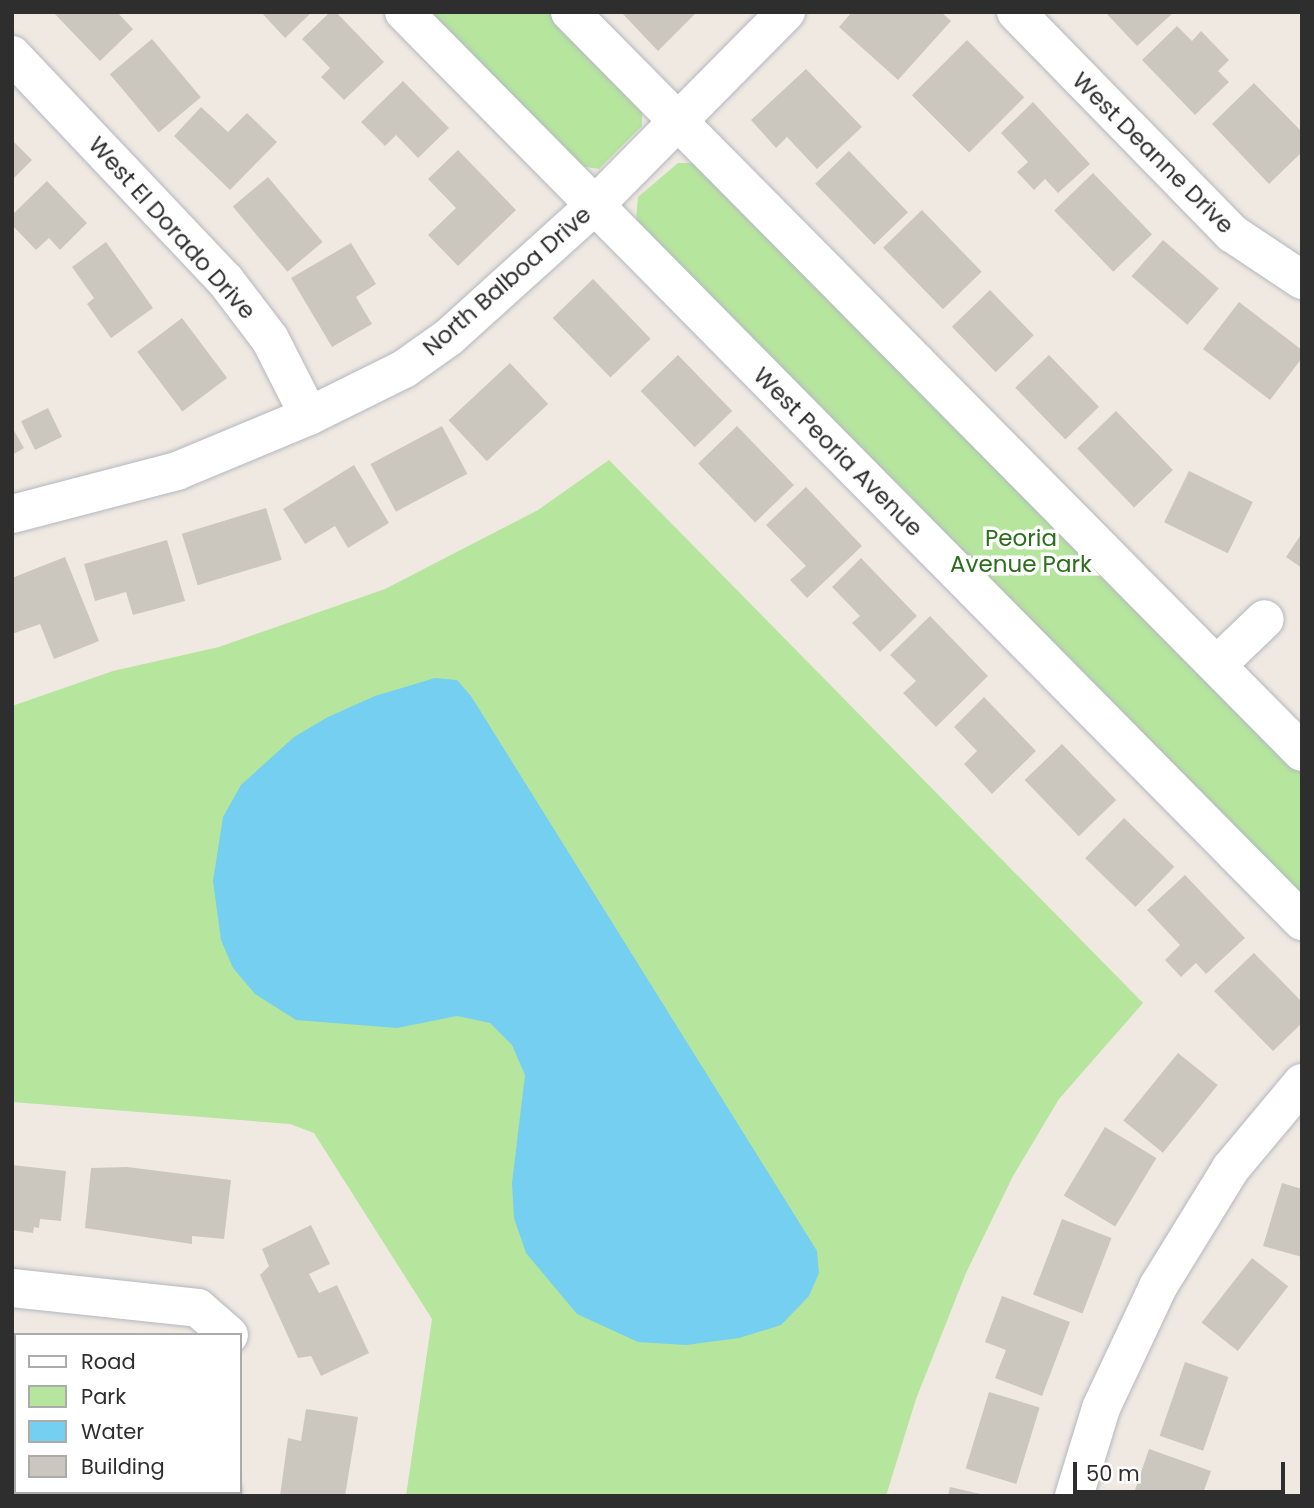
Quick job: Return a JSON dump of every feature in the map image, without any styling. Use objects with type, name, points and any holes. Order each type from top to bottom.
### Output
[{"type":"street","name":"West Peoria Avenue","points":[[404,12],[1302,921]]},
{"type":"street","points":[[570,12],[1302,752]]},
{"type":"street","name":"North Balboa Drive","points":[[12,514],[177,471],[309,416],[404,369],[449,337],[594,205],[786,12]]},
{"type":"street","name":"West Deanne Drive","points":[[1016,12],[1233,234],[1302,280]]},
{"type":"street","name":"West El Dorado Drive","points":[[12,55],[225,280],[270,339],[309,416]]},
{"type":"street","points":[[1217,665],[1265,619]]},
{"type":"street","points":[[1073,1496],[1101,1408],[1159,1285],[1231,1168],[1302,1083]]},
{"type":"street","points":[[12,1288],[198,1308],[228,1332]]},
{"type":"green space","points":[[426,12],[551,12],[625,87],[642,108],[642,126],[599,169],[579,166]]},
{"type":"green space","name":"Peoria Avenue Park","points":[[678,163],[694,163],[1302,774],[1302,900],[636,220],[638,197]]},
{"type":"green space","points":[[609,460],[1143,1003],[1059,1099],[1013,1176],[966,1273],[916,1399],[886,1496],[406,1496],[432,1319],[314,1133],[290,1124],[12,1102],[12,706],[113,671],[219,647],[385,589],[538,510]]},
{"type":"water","points":[[435,678],[457,680],[471,696],[817,1251],[819,1273],[809,1296],[781,1325],[739,1338],[686,1345],[638,1342],[577,1314],[526,1253],[514,1218],[512,1183],[525,1075],[512,1045],[490,1023],[457,1016],[397,1028],[296,1020],[255,994],[233,968],[221,940],[213,881],[223,817],[241,785],[294,737],[328,717],[375,696]]},
{"type":"building","points":[[53,12],[117,12],[133,29],[100,61]]},
{"type":"building","points":[[261,12],[312,12],[285,38]]},
{"type":"building","points":[[330,12],[336,12],[384,62],[344,100],[321,77],[330,68],[302,39]]},
{"type":"building","points":[[621,12],[697,12],[658,51]]},
{"type":"building","points":[[852,12],[941,12],[951,21],[898,80],[839,27]]},
{"type":"building","points":[[1105,12],[1174,12],[1137,46]]},
{"type":"building","points":[[1177,26],[1192,41],[1201,31],[1229,60],[1218,71],[1229,82],[1195,115],[1142,60]]},
{"type":"building","points":[[152,39],[201,97],[159,133],[110,74]]},
{"type":"building","points":[[967,40],[1024,97],[969,152],[912,95]]},
{"type":"building","points":[[806,69],[862,127],[817,169],[787,137],[776,148],[751,120]]},
{"type":"building","points":[[403,81],[449,128],[418,158],[396,135],[385,146],[361,122]]},
{"type":"building","points":[[1254,83],[1302,132],[1302,152],[1269,184],[1212,124]]},
{"type":"building","points":[[1033,102],[1090,164],[1058,193],[1045,179],[1034,190],[1017,172],[1028,162],[1001,133]]},
{"type":"building","points":[[201,107],[228,132],[247,113],[277,142],[230,190],[174,136]]},
{"type":"building","points":[[12,140],[32,160],[12,180]]},
{"type":"building","points":[[458,150],[516,210],[458,266],[428,235],[456,208],[428,179]]},
{"type":"building","points":[[849,151],[908,212],[874,245],[815,184]]},
{"type":"building","points":[[1093,173],[1152,234],[1113,272],[1054,211]]},
{"type":"building","points":[[268,177],[323,242],[287,272],[233,207]]},
{"type":"building","points":[[47,181],[87,223],[60,250],[49,238],[36,250],[12,225],[12,215]]},
{"type":"building","points":[[922,210],[982,272],[943,309],[883,248]]},
{"type":"building","points":[[1163,240],[1219,289],[1187,325],[1132,276]]},
{"type":"building","points":[[106,242],[153,308],[111,338],[87,304],[94,298],[72,267]]},
{"type":"building","points":[[351,243],[376,284],[356,297],[372,324],[332,347],[291,278]]},
{"type":"building","points":[[593,279],[651,339],[610,378],[553,318]]},
{"type":"building","points":[[990,290],[1034,335],[996,372],[952,327]]},
{"type":"building","points":[[1239,302],[1302,350],[1302,358],[1270,400],[1203,349]]},
{"type":"building","points":[[182,318],[227,378],[182,412],[137,352]]},
{"type":"building","points":[[678,355],[732,411],[695,447],[641,391]]},
{"type":"building","points":[[1049,355],[1099,407],[1065,439],[1015,388]]},
{"type":"building","points":[[510,363],[548,404],[487,461],[449,420]]},
{"type":"building","points":[[48,408],[62,437],[35,450],[21,421]]},
{"type":"building","points":[[1116,411],[1173,470],[1134,507],[1077,449]]},
{"type":"building","points":[[442,426],[467,474],[396,512],[370,464]]},
{"type":"building","points":[[737,426],[794,485],[755,522],[698,464]]},
{"type":"building","points":[[12,427],[24,448],[12,455]]},
{"type":"building","points":[[354,465],[389,523],[348,548],[335,526],[305,544],[283,509]]},
{"type":"building","points":[[1189,471],[1253,502],[1228,553],[1164,522]]},
{"type":"building","points":[[806,487],[862,546],[807,598],[790,580],[806,566],[766,525]]},
{"type":"building","points":[[266,508],[282,560],[198,585],[182,534]]},
{"type":"building","points":[[1302,533],[1302,568],[1286,557]]},
{"type":"building","points":[[167,540],[185,601],[133,615],[126,592],[95,601],[84,564]]},
{"type":"building","points":[[65,557],[99,641],[54,659],[40,624],[12,634],[12,578]]},
{"type":"building","points":[[861,558],[917,616],[880,652],[852,623],[860,616],[832,587]]},
{"type":"building","points":[[930,616],[988,676],[936,727],[903,693],[916,681],[890,655]]},
{"type":"building","points":[[984,697],[1036,751],[992,794],[964,764],[977,751],[954,727]]},
{"type":"building","points":[[1062,744],[1116,800],[1079,836],[1025,780]]},
{"type":"building","points":[[1124,818],[1174,867],[1135,907],[1085,858]]},
{"type":"building","points":[[1185,875],[1245,938],[1206,974],[1196,963],[1181,977],[1165,960],[1180,945],[1147,910]]},
{"type":"building","points":[[1254,953],[1302,1002],[1302,1023],[1273,1051],[1214,991]]},
{"type":"building","points":[[1178,1053],[1218,1085],[1163,1153],[1123,1121]]},
{"type":"building","points":[[1105,1127],[1156,1158],[1115,1226],[1064,1196]]},
{"type":"building","points":[[12,1165],[66,1171],[61,1221],[40,1219],[39,1228],[34,1227],[33,1233],[12,1230]]},
{"type":"building","points":[[127,1167],[231,1180],[224,1239],[192,1236],[192,1244],[85,1228],[91,1168]]},
{"type":"building","points":[[1282,1183],[1302,1189],[1302,1257],[1263,1246]]},
{"type":"building","points":[[1062,1219],[1111,1238],[1082,1314],[1033,1295]]},
{"type":"building","points":[[311,1225],[330,1264],[309,1274],[319,1293],[337,1285],[369,1353],[321,1376],[311,1356],[298,1358],[260,1275],[269,1266],[262,1249]]},
{"type":"building","points":[[1252,1258],[1288,1286],[1238,1351],[1202,1323]]},
{"type":"building","points":[[1002,1296],[1070,1322],[1042,1396],[995,1378],[1006,1350],[985,1342]]},
{"type":"building","points":[[1185,1362],[1228,1377],[1203,1451],[1160,1436]]},
{"type":"building","points":[[989,1392],[1040,1407],[1016,1484],[966,1469]]},
{"type":"building","points":[[306,1409],[358,1417],[345,1496],[280,1496],[288,1438],[301,1441]]},
{"type":"building","points":[[1149,1449],[1211,1471],[1202,1496],[1133,1496]]},
{"type":"building","points":[[950,1487],[985,1495],[985,1496],[948,1496]]},
{"type":"building","points":[[12,1491],[14,1494],[45,1494],[45,1496],[12,1496]]}]
